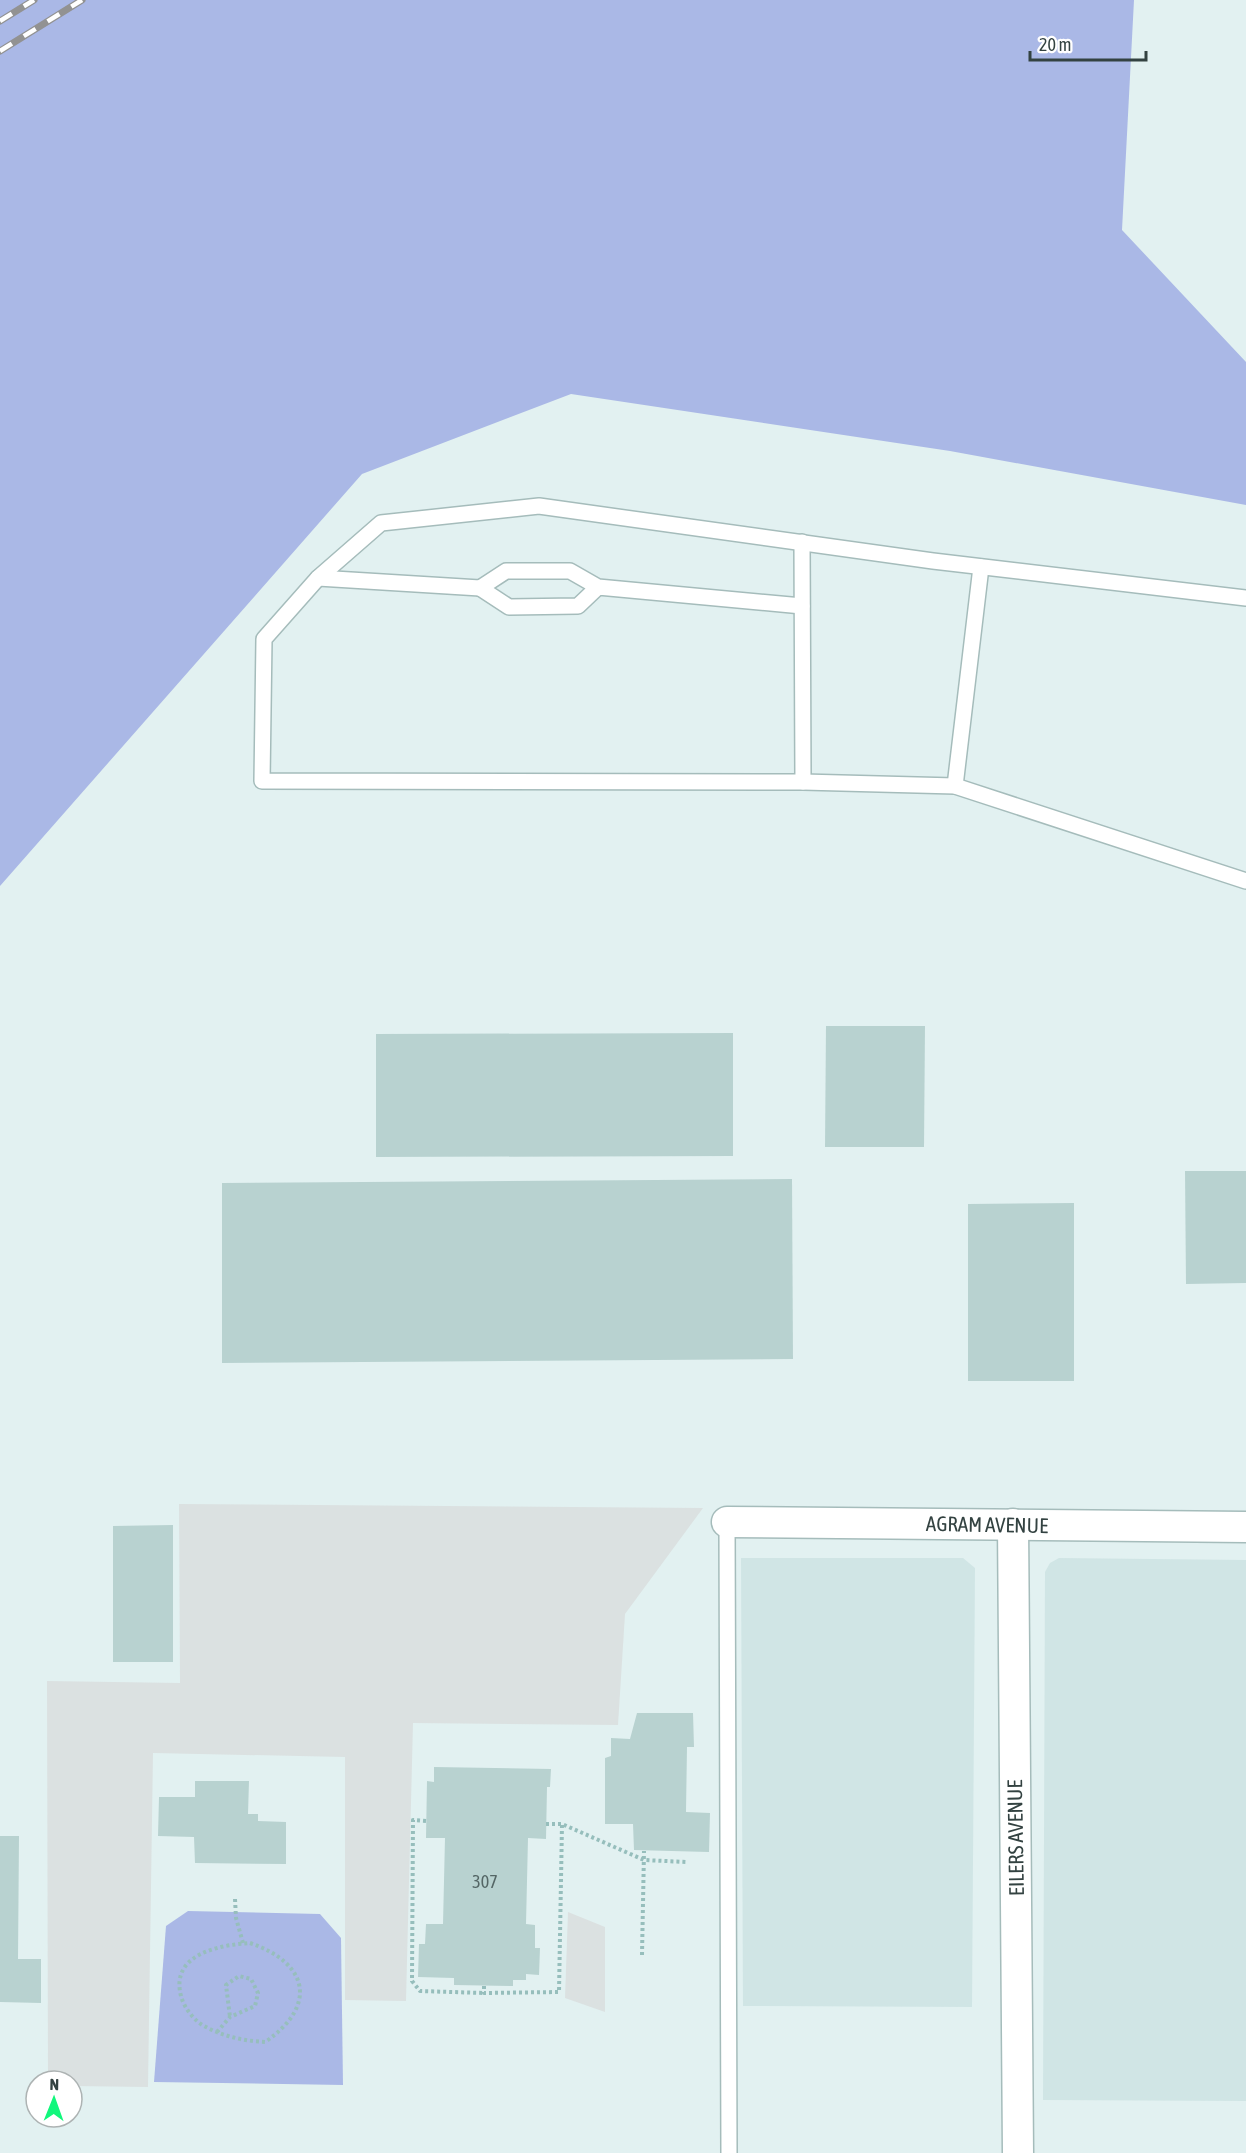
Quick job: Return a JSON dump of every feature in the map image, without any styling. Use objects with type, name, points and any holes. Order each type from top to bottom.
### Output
[{"type":"street","name":"AGRAM AVENUE","points":[[727,1522],[1246,1527]]},
{"type":"street","name":"EILERS AVENUE","points":[[1012,1524],[1018,2153]]},
{"type":"lane","points":[[1246,598],[981,567],[539,506],[381,523],[318,578],[264,639],[262,781],[803,782],[955,786],[1246,881]]},
{"type":"lane","points":[[802,542],[803,782]]},
{"type":"lane","points":[[955,786],[981,567]]},
{"type":"lane","points":[[480,588],[506,571],[570,571],[598,587],[802,606]]},
{"type":"lane","points":[[318,578],[480,588],[508,607],[578,606],[598,587]]},
{"type":"lane","points":[[727,1522],[729,2153]]},
{"type":"path","points":[[426,1821],[413,1820],[412,1981],[420,1991],[484,1993],[559,1992],[562,1824]]},
{"type":"path","points":[[546,1824],[562,1824],[644,1860],[686,1862]]},
{"type":"path","points":[[642,1955],[644,1851]]},
{"type":"path","points":[[235,1899],[236,1918],[243,1943]]},
{"type":"path","points":[[243,1943],[263,1947],[296,1973],[300,1987],[297,2008],[284,2029],[265,2042],[249,2041],[217,2032],[204,2027],[183,2004],[179,1987],[180,1973],[190,1960],[203,1952],[243,1943]]},
{"type":"path","points":[[217,2032],[230,2017],[255,2006],[258,1993],[251,1979],[239,1976],[226,1985],[230,2017]]},
{"type":"path","points":[[484,1986],[484,1993]]},
{"type":"shaded area","points":[[0,0],[1134,0],[1122,230],[1246,362],[1246,505],[950,451],[571,394],[362,474],[0,886]]},
{"type":"shaded area","points":[[179,1504],[703,1508],[625,1614],[618,1725],[413,1723],[406,2001],[345,2000],[345,1757],[153,1753],[148,2087],[84,2086],[84,2069],[48,2069],[47,1681],[180,1683]]},
{"type":"shaded area","points":[[741,1558],[963,1558],[975,1568],[972,2007],[743,2006]]},
{"type":"shaded area","points":[[1059,1558],[1246,1560],[1246,2101],[1043,2100],[1045,1572],[1050,1563]]},
{"type":"shaded area","points":[[188,1911],[320,1914],[341,1938],[343,2085],[154,2082],[166,1926]]},
{"type":"shaded area","points":[[568,1912],[605,1927],[605,2012],[565,1998]]},
{"type":"building","points":[[826,1026],[925,1026],[924,1147],[825,1147]]},
{"type":"building","points":[[733,1033],[733,1156],[376,1157],[376,1034]]},
{"type":"building","points":[[1185,1171],[1246,1171],[1246,1283],[1186,1284]]},
{"type":"building","points":[[792,1179],[793,1359],[222,1363],[222,1183]]},
{"type":"building","points":[[1074,1203],[1074,1381],[968,1381],[968,1204]]},
{"type":"building","points":[[173,1525],[173,1662],[113,1662],[113,1526]]},
{"type":"building","points":[[637,1713],[693,1713],[694,1747],[687,1747],[686,1812],[710,1813],[709,1852],[634,1850],[633,1824],[605,1824],[605,1758],[611,1756],[611,1738],[630,1739]]},
{"type":"building","points":[[434,1767],[551,1769],[550,1787],[547,1787],[546,1839],[528,1838],[526,1924],[535,1925],[535,1948],[540,1948],[539,1975],[526,1974],[526,1980],[513,1980],[513,1986],[454,1985],[454,1978],[418,1977],[419,1944],[425,1944],[426,1924],[443,1924],[445,1838],[426,1838],[427,1781],[434,1782]]},
{"type":"building","points":[[195,1781],[249,1781],[248,1814],[258,1814],[258,1821],[286,1822],[286,1864],[195,1863],[194,1837],[158,1836],[159,1797],[195,1797]]},
{"type":"building","points":[[0,1836],[19,1836],[18,1959],[41,1959],[41,2003],[0,2002]]},
{"type":"railway","points":[[0,21],[34,0]]},
{"type":"railway","points":[[0,51],[82,0]]}]
